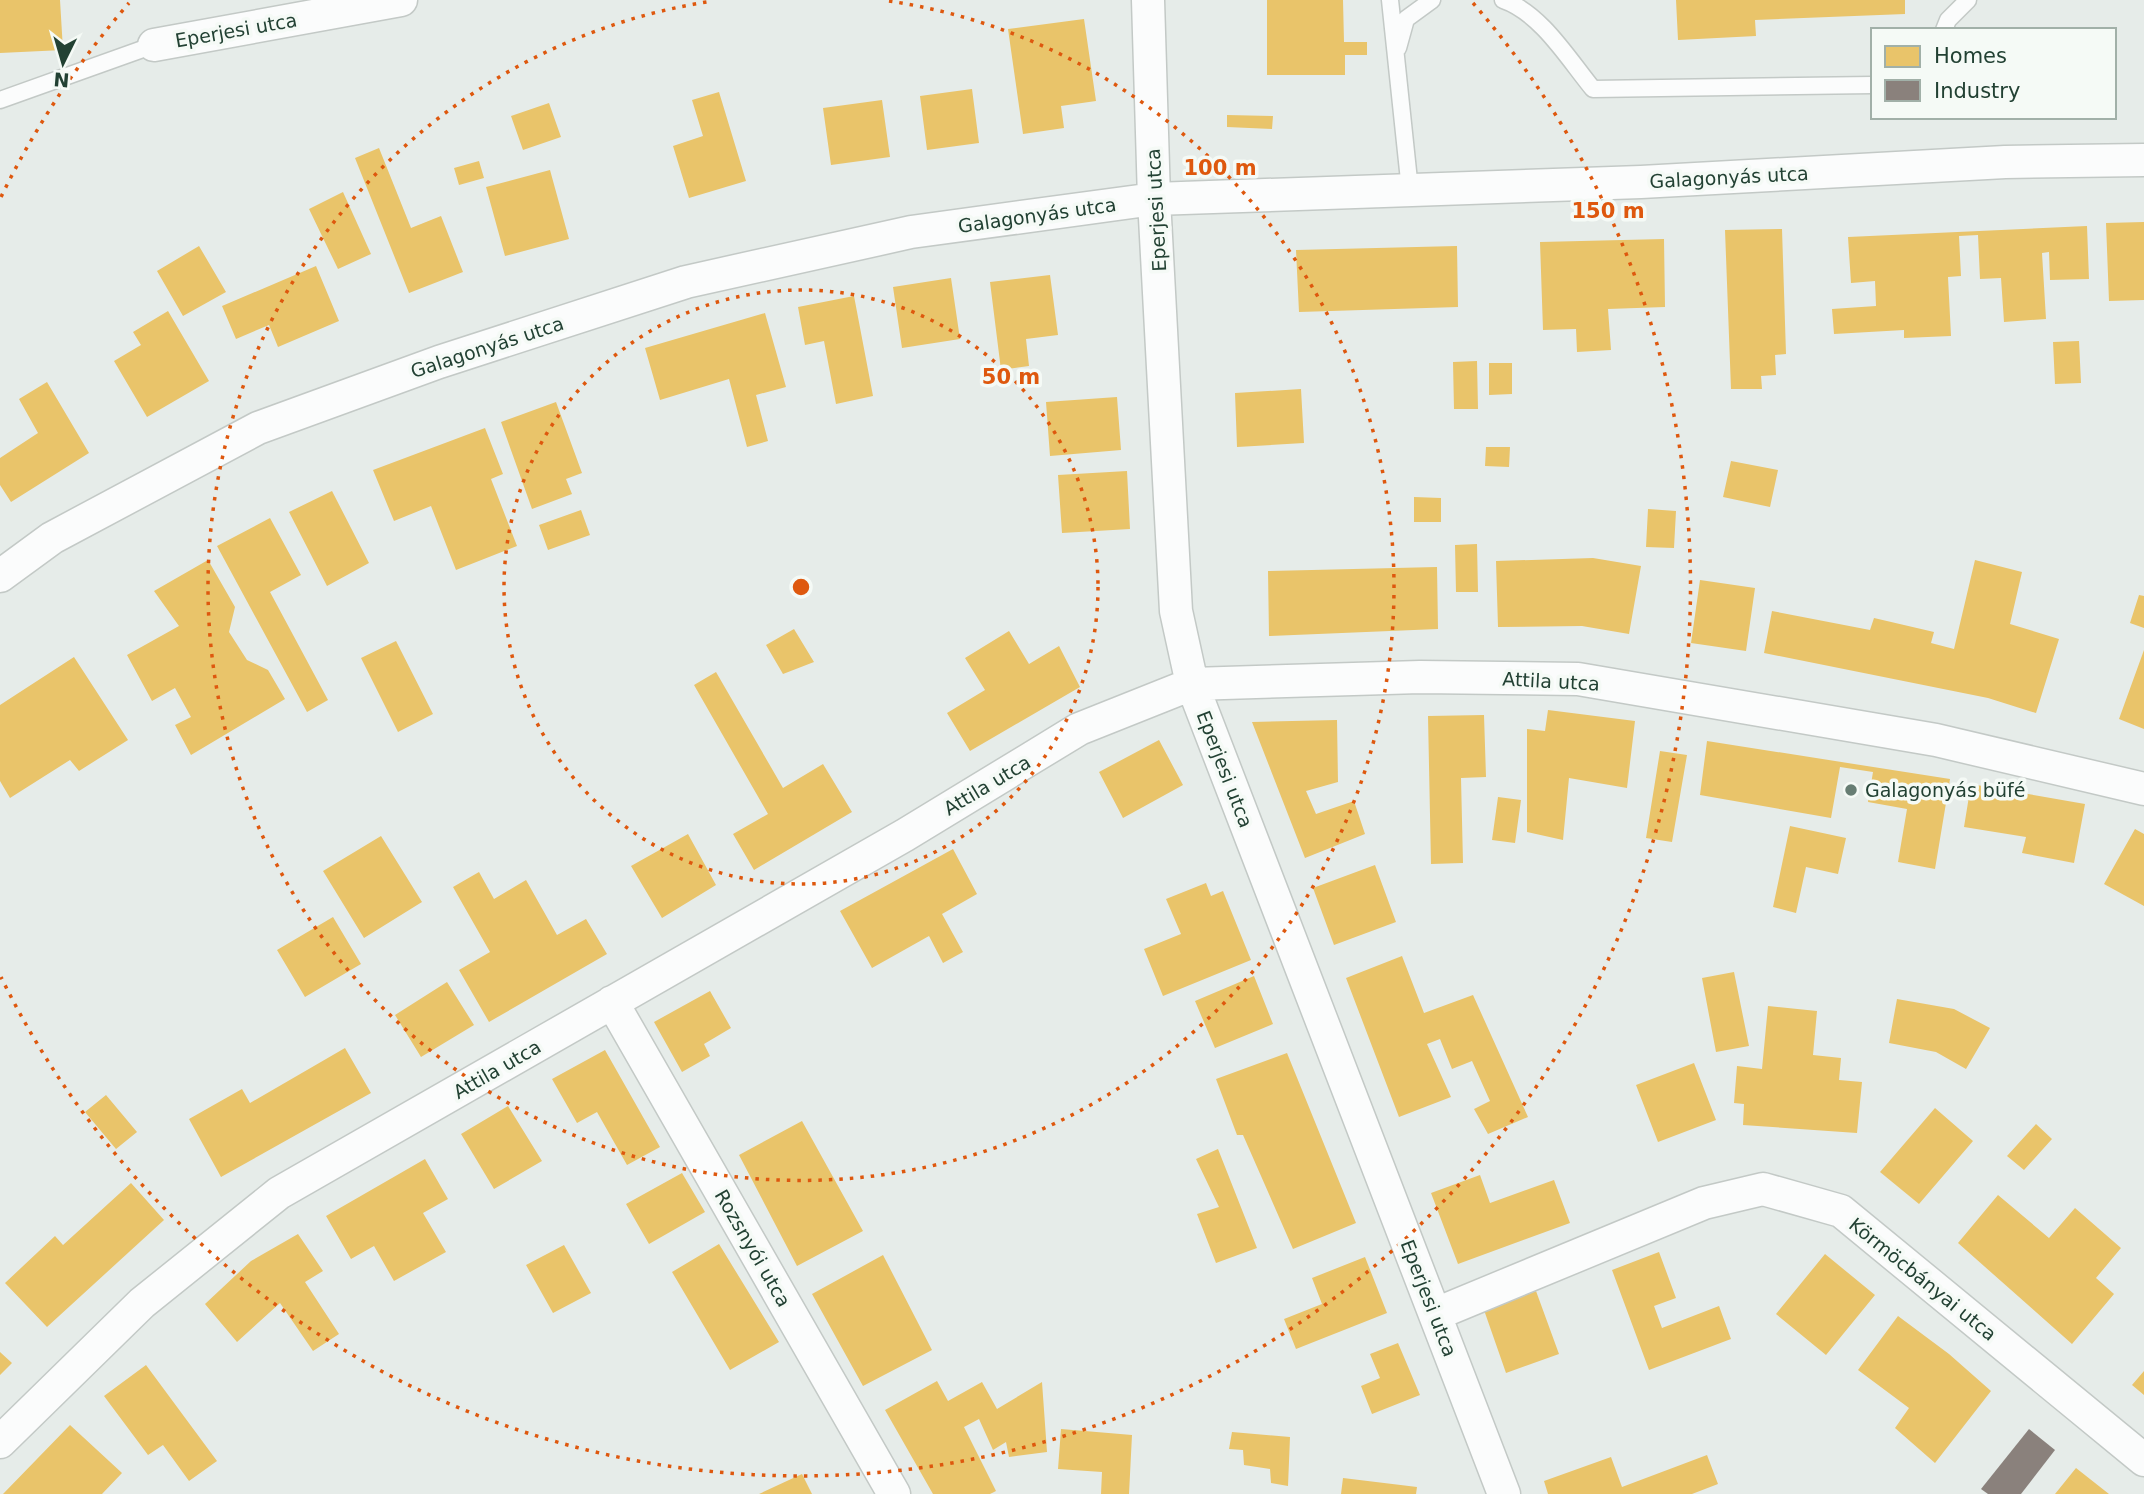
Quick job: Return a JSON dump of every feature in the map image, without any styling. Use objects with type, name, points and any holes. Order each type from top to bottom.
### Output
[{"type":"street","name":"Eperjesi utca","points":[[155,45],[401,0]]},
{"type":"street","name":"Eperjesi utca","points":[[1148,0],[1154,199],[1176,611],[1192,684],[1504,1494]]},
{"type":"street","name":"Galagonyás utca","points":[[0,576],[52,538],[258,428],[439,362],[686,282],[911,232],[1154,199],[1641,182],[2005,162],[2144,160]]},
{"type":"street","name":"Attila utca","points":[[0,1442],[142,1303],[279,1193],[905,835],[1079,729],[1192,684],[1420,677],[1578,679],[1936,740],[2144,789]]},
{"type":"street","name":"Rozsnyói utca","points":[[612,1002],[894,1494]]},
{"type":"street","name":"Körmöcbányai utca","points":[[1436,1314],[1704,1203],[1763,1189],[1841,1211],[2144,1460]]},
{"type":"lane","points":[[1390,0],[1394,60],[1410,190]]},
{"type":"lane","points":[[1394,60],[1406,19],[1432,0]]},
{"type":"lane","points":[[1503,0],[1512,3],[1544,30],[1593,89],[1871,85]]},
{"type":"lane","points":[[1945,28],[1948,20],[1968,0]]},
{"type":"lane","points":[[0,100],[155,45]]},
{"type":"building: Homes","points":[[0,0],[60,0],[63,50],[0,53]]},
{"type":"building: Homes","points":[[1267,0],[1343,0],[1344,42],[1367,42],[1367,55],[1345,55],[1345,75],[1267,75]]},
{"type":"building: Homes","points":[[1676,0],[1905,0],[1905,14],[1755,20],[1756,36],[1678,40]]},
{"type":"building: Homes","points":[[1084,19],[1096,101],[1061,106],[1064,128],[1023,134],[1008,29]]},
{"type":"building: Homes","points":[[972,89],[979,143],[927,150],[920,96]]},
{"type":"building: Homes","points":[[719,92],[746,181],[689,198],[673,146],[703,136],[692,100]]},
{"type":"building: Homes","points":[[882,100],[890,157],[831,165],[823,108]]},
{"type":"building: Homes","points":[[549,103],[561,137],[523,150],[511,116]]},
{"type":"building: Homes","points":[[1227,115],[1273,116],[1272,129],[1227,127]]},
{"type":"building: Homes","points":[[379,148],[411,228],[441,216],[463,272],[409,293],[355,158]]},
{"type":"building: Homes","points":[[479,161],[484,178],[459,185],[454,168]]},
{"type":"building: Homes","points":[[550,170],[569,239],[505,256],[486,187]]},
{"type":"building: Homes","points":[[343,192],[371,254],[338,269],[309,209]]},
{"type":"building: Homes","points":[[2144,222],[2144,300],[2109,301],[2106,223]]},
{"type":"building: Homes","points":[[2087,226],[2089,279],[2050,280],[2049,252],[2042,253],[2046,319],[2004,322],[2001,278],[1980,279],[1978,235],[1959,236],[1961,276],[1948,277],[1951,336],[1904,338],[1904,330],[1834,334],[1832,309],[1876,306],[1875,281],[1851,283],[1848,237]]},
{"type":"building: Homes","points":[[1782,229],[1786,354],[1775,355],[1776,375],[1761,376],[1762,389],[1731,389],[1725,230]]},
{"type":"building: Homes","points":[[1664,239],[1665,307],[1608,309],[1611,350],[1577,352],[1576,329],[1543,330],[1540,242]]},
{"type":"building: Homes","points":[[199,246],[226,292],[183,316],[157,271]]},
{"type":"building: Homes","points":[[1457,246],[1458,307],[1299,312],[1296,250]]},
{"type":"building: Homes","points":[[316,266],[339,321],[278,347],[269,325],[236,339],[222,306]]},
{"type":"building: Homes","points":[[1050,275],[1058,335],[1026,339],[1029,366],[1001,370],[990,282]]},
{"type":"building: Homes","points":[[951,278],[960,339],[902,348],[893,287]]},
{"type":"building: Homes","points":[[854,296],[873,396],[836,404],[824,341],[805,345],[798,307]]},
{"type":"building: Homes","points":[[168,311],[209,381],[147,417],[114,361],[141,345],[133,332]]},
{"type":"building: Homes","points":[[765,313],[786,387],[756,395],[768,441],[747,447],[729,379],[660,400],[645,348]]},
{"type":"building: Homes","points":[[2079,341],[2081,383],[2055,384],[2053,342]]},
{"type":"building: Homes","points":[[1477,361],[1478,409],[1454,409],[1453,362]]},
{"type":"building: Homes","points":[[1489,363],[1512,363],[1512,394],[1489,395]]},
{"type":"building: Homes","points":[[47,382],[89,453],[11,502],[0,485],[0,458],[38,433],[19,399]]},
{"type":"building: Homes","points":[[1301,389],[1304,443],[1237,447],[1235,393]]},
{"type":"building: Homes","points":[[1117,397],[1121,450],[1050,456],[1046,402]]},
{"type":"building: Homes","points":[[556,402],[582,473],[566,479],[572,494],[532,509],[501,422]]},
{"type":"building: Homes","points":[[485,428],[503,474],[491,479],[517,546],[456,570],[431,506],[394,521],[373,470]]},
{"type":"building: Homes","points":[[1486,447],[1510,447],[1509,467],[1485,466]]},
{"type":"building: Homes","points":[[1731,461],[1778,470],[1770,507],[1723,497]]},
{"type":"building: Homes","points":[[1127,471],[1130,529],[1062,533],[1058,475]]},
{"type":"building: Homes","points":[[332,491],[369,563],[327,586],[289,512]]},
{"type":"building: Homes","points":[[1414,497],[1441,498],[1441,522],[1414,522]]},
{"type":"building: Homes","points":[[1648,509],[1676,511],[1674,548],[1646,547]]},
{"type":"building: Homes","points":[[581,510],[590,535],[548,550],[539,525]]},
{"type":"building: Homes","points":[[270,518],[301,575],[270,592],[328,700],[307,712],[217,546]]},
{"type":"building: Homes","points":[[1477,544],[1478,592],[1456,592],[1455,545]]},
{"type":"building: Homes","points":[[1593,558],[1641,566],[1629,634],[1582,626],[1498,627],[1496,561]]},
{"type":"building: Homes","points":[[208,560],[235,607],[229,632],[247,660],[268,670],[285,699],[191,755],[175,725],[191,717],[175,688],[152,701],[127,655],[179,626],[154,591]]},
{"type":"building: Homes","points":[[1975,560],[2022,572],[2010,624],[2059,639],[2036,713],[1988,698],[1764,653],[1772,611],[1870,630],[1874,618],[1934,632],[1931,643],[1954,649]]},
{"type":"building: Homes","points":[[1437,567],[1438,629],[1269,636],[1268,571]]},
{"type":"building: Homes","points":[[1700,580],[1755,588],[1746,651],[1691,643]]},
{"type":"building: Homes","points":[[2139,595],[2144,596],[2144,628],[2130,623]]},
{"type":"building: Homes","points":[[794,629],[814,662],[783,674],[766,645]]},
{"type":"building: Homes","points":[[1009,631],[1029,664],[1059,646],[1080,687],[970,751],[947,713],[985,690],[965,658]]},
{"type":"building: Homes","points":[[396,641],[433,714],[398,732],[361,658]]},
{"type":"building: Homes","points":[[2144,650],[2144,729],[2119,719]]},
{"type":"building: Homes","points":[[74,657],[128,740],[79,771],[70,760],[10,798],[0,781],[0,705]]},
{"type":"building: Homes","points":[[716,672],[783,788],[823,764],[852,812],[754,870],[733,834],[768,814],[694,685]]},
{"type":"building: Homes","points":[[1548,710],[1635,721],[1627,788],[1569,778],[1563,840],[1527,832],[1527,729],[1545,731]]},
{"type":"building: Homes","points":[[1484,715],[1486,777],[1461,778],[1463,863],[1431,864],[1428,716]]},
{"type":"building: Homes","points":[[1337,720],[1338,782],[1306,791],[1316,814],[1354,801],[1365,834],[1305,858],[1252,722]]},
{"type":"building: Homes","points":[[1159,740],[1183,785],[1123,818],[1099,772]]},
{"type":"building: Homes","points":[[1707,741],[1950,779],[1935,869],[1898,862],[1907,809],[1868,802],[1873,772],[1840,767],[1831,818],[1700,795]]},
{"type":"building: Homes","points":[[1660,751],[1687,755],[1672,842],[1646,838]]},
{"type":"building: Homes","points":[[1971,784],[2085,804],[2074,863],[2022,853],[2026,837],[1964,827]]},
{"type":"building: Homes","points":[[1498,797],[1521,800],[1515,843],[1492,840]]},
{"type":"building: Homes","points":[[1790,826],[1846,838],[1838,874],[1806,867],[1796,913],[1773,907]]},
{"type":"building: Homes","points":[[2135,829],[2144,834],[2144,906],[2104,884]]},
{"type":"building: Homes","points":[[688,834],[716,885],[662,918],[631,866]]},
{"type":"building: Homes","points":[[381,836],[422,902],[364,938],[323,871]]},
{"type":"building: Homes","points":[[953,849],[977,894],[942,914],[963,952],[943,963],[929,936],[872,968],[840,911]]},
{"type":"building: Homes","points":[[1375,865],[1396,922],[1334,945],[1313,888]]},
{"type":"building: Homes","points":[[479,872],[494,899],[526,880],[557,935],[586,919],[607,954],[489,1022],[459,970],[490,952],[453,887]]},
{"type":"building: Homes","points":[[1206,883],[1211,896],[1223,891],[1251,960],[1163,996],[1144,949],[1181,934],[1166,899]]},
{"type":"building: Homes","points":[[333,917],[361,964],[305,997],[277,950]]},
{"type":"building: Homes","points":[[1402,956],[1424,1013],[1473,995],[1528,1117],[1488,1134],[1474,1109],[1490,1101],[1472,1061],[1452,1069],[1440,1039],[1427,1044],[1451,1097],[1399,1117],[1346,978]]},
{"type":"building: Homes","points":[[1734,972],[1749,1046],[1716,1052],[1702,978]]},
{"type":"building: Homes","points":[[1254,976],[1273,1024],[1215,1048],[1195,1001]]},
{"type":"building: Homes","points":[[447,982],[474,1025],[421,1057],[395,1015]]},
{"type":"building: Homes","points":[[710,991],[731,1028],[704,1044],[710,1056],[682,1072],[654,1022]]},
{"type":"building: Homes","points":[[1897,999],[1954,1009],[1990,1028],[1966,1069],[1936,1052],[1889,1043]]},
{"type":"building: Homes","points":[[1768,1006],[1817,1011],[1813,1055],[1841,1058],[1839,1080],[1862,1082],[1857,1133],[1743,1125],[1744,1104],[1734,1103],[1737,1066],[1762,1069]]},
{"type":"building: Homes","points":[[345,1048],[371,1093],[221,1177],[189,1119],[242,1089],[250,1103]]},
{"type":"building: Homes","points":[[605,1050],[660,1147],[627,1165],[597,1112],[577,1123],[552,1079]]},
{"type":"building: Homes","points":[[1287,1053],[1356,1223],[1293,1249],[1243,1135],[1237,1135],[1216,1079]]},
{"type":"building: Homes","points":[[1694,1063],[1716,1120],[1658,1142],[1636,1085]]},
{"type":"building: Homes","points":[[106,1095],[137,1132],[116,1149],[85,1112]]},
{"type":"building: Homes","points":[[508,1106],[542,1161],[494,1189],[461,1134]]},
{"type":"building: Homes","points":[[1935,1108],[1973,1141],[1919,1204],[1880,1172]]},
{"type":"building: Homes","points":[[802,1121],[863,1231],[797,1266],[739,1155]]},
{"type":"building: Homes","points":[[2036,1124],[2052,1139],[2024,1170],[2007,1156]]},
{"type":"building: Homes","points":[[1218,1149],[1257,1248],[1216,1263],[1197,1214],[1219,1207],[1196,1159]]},
{"type":"building: Homes","points":[[425,1159],[448,1199],[423,1213],[446,1252],[394,1281],[374,1246],[351,1259],[326,1216]]},
{"type":"building: Homes","points":[[682,1173],[705,1212],[649,1244],[626,1204]]},
{"type":"building: Homes","points":[[1480,1175],[1490,1203],[1554,1180],[1570,1223],[1458,1264],[1431,1193]]},
{"type":"building: Homes","points":[[131,1183],[164,1220],[47,1327],[5,1283],[55,1236],[63,1245]]},
{"type":"building: Homes","points":[[1998,1195],[2049,1238],[2075,1208],[2121,1248],[2096,1278],[2114,1294],[2072,1344],[1958,1243]]},
{"type":"building: Homes","points":[[298,1234],[323,1271],[305,1282],[339,1334],[313,1351],[280,1303],[237,1342],[205,1304],[251,1261]]},
{"type":"building: Homes","points":[[719,1244],[779,1342],[730,1370],[672,1272]]},
{"type":"building: Homes","points":[[564,1245],[591,1293],[553,1313],[526,1265]]},
{"type":"building: Homes","points":[[1659,1252],[1676,1298],[1654,1306],[1662,1328],[1719,1306],[1731,1339],[1649,1370],[1612,1270]]},
{"type":"building: Homes","points":[[1825,1254],[1875,1295],[1826,1355],[1776,1314]]},
{"type":"building: Homes","points":[[883,1255],[932,1350],[863,1386],[812,1294]]},
{"type":"building: Homes","points":[[1365,1257],[1387,1313],[1296,1349],[1284,1319],[1322,1304],[1312,1278]]},
{"type":"building: Homes","points":[[1536,1291],[1559,1354],[1506,1373],[1484,1310]]},
{"type":"building: Homes","points":[[1898,1316],[1949,1354],[1991,1391],[1935,1463],[1895,1428],[1909,1408],[1858,1370]]},
{"type":"building: Homes","points":[[1398,1343],[1420,1395],[1372,1414],[1361,1386],[1380,1378],[1370,1354]]},
{"type":"building: Homes","points":[[0,1352],[12,1363],[0,1375]]},
{"type":"building: Homes","points":[[146,1365],[217,1461],[189,1481],[163,1445],[148,1455],[104,1396]]},
{"type":"building: Homes","points":[[2144,1371],[2144,1395],[2132,1385]]},
{"type":"building: Homes","points":[[937,1381],[948,1401],[982,1382],[997,1409],[1042,1382],[1047,1452],[1009,1457],[1006,1442],[993,1450],[979,1419],[964,1427],[996,1491],[990,1494],[933,1494],[885,1410]]},
{"type":"building: Homes","points":[[70,1425],[122,1473],[102,1494],[3,1494]]},
{"type":"building: Homes","points":[[1061,1429],[1132,1435],[1129,1494],[1101,1494],[1102,1472],[1058,1469]]},
{"type":"building: Homes","points":[[1232,1432],[1290,1437],[1288,1486],[1271,1483],[1270,1469],[1244,1465],[1243,1450],[1229,1449]]},
{"type":"building: Homes","points":[[1707,1455],[1718,1484],[1692,1494],[1548,1494],[1544,1481],[1611,1457],[1622,1487]]},
{"type":"building: Homes","points":[[2076,1468],[2109,1494],[2055,1494]]},
{"type":"building: Homes","points":[[802,1474],[812,1494],[759,1494]]},
{"type":"building: Homes","points":[[1343,1478],[1417,1487],[1416,1494],[1341,1494]]},
{"type":"building: Industry","points":[[2029,1429],[2055,1450],[2021,1494],[1988,1494],[1981,1489]]},
{"type":"place","name":"Galagonyás büfé","points":[[1851,790]]}]
